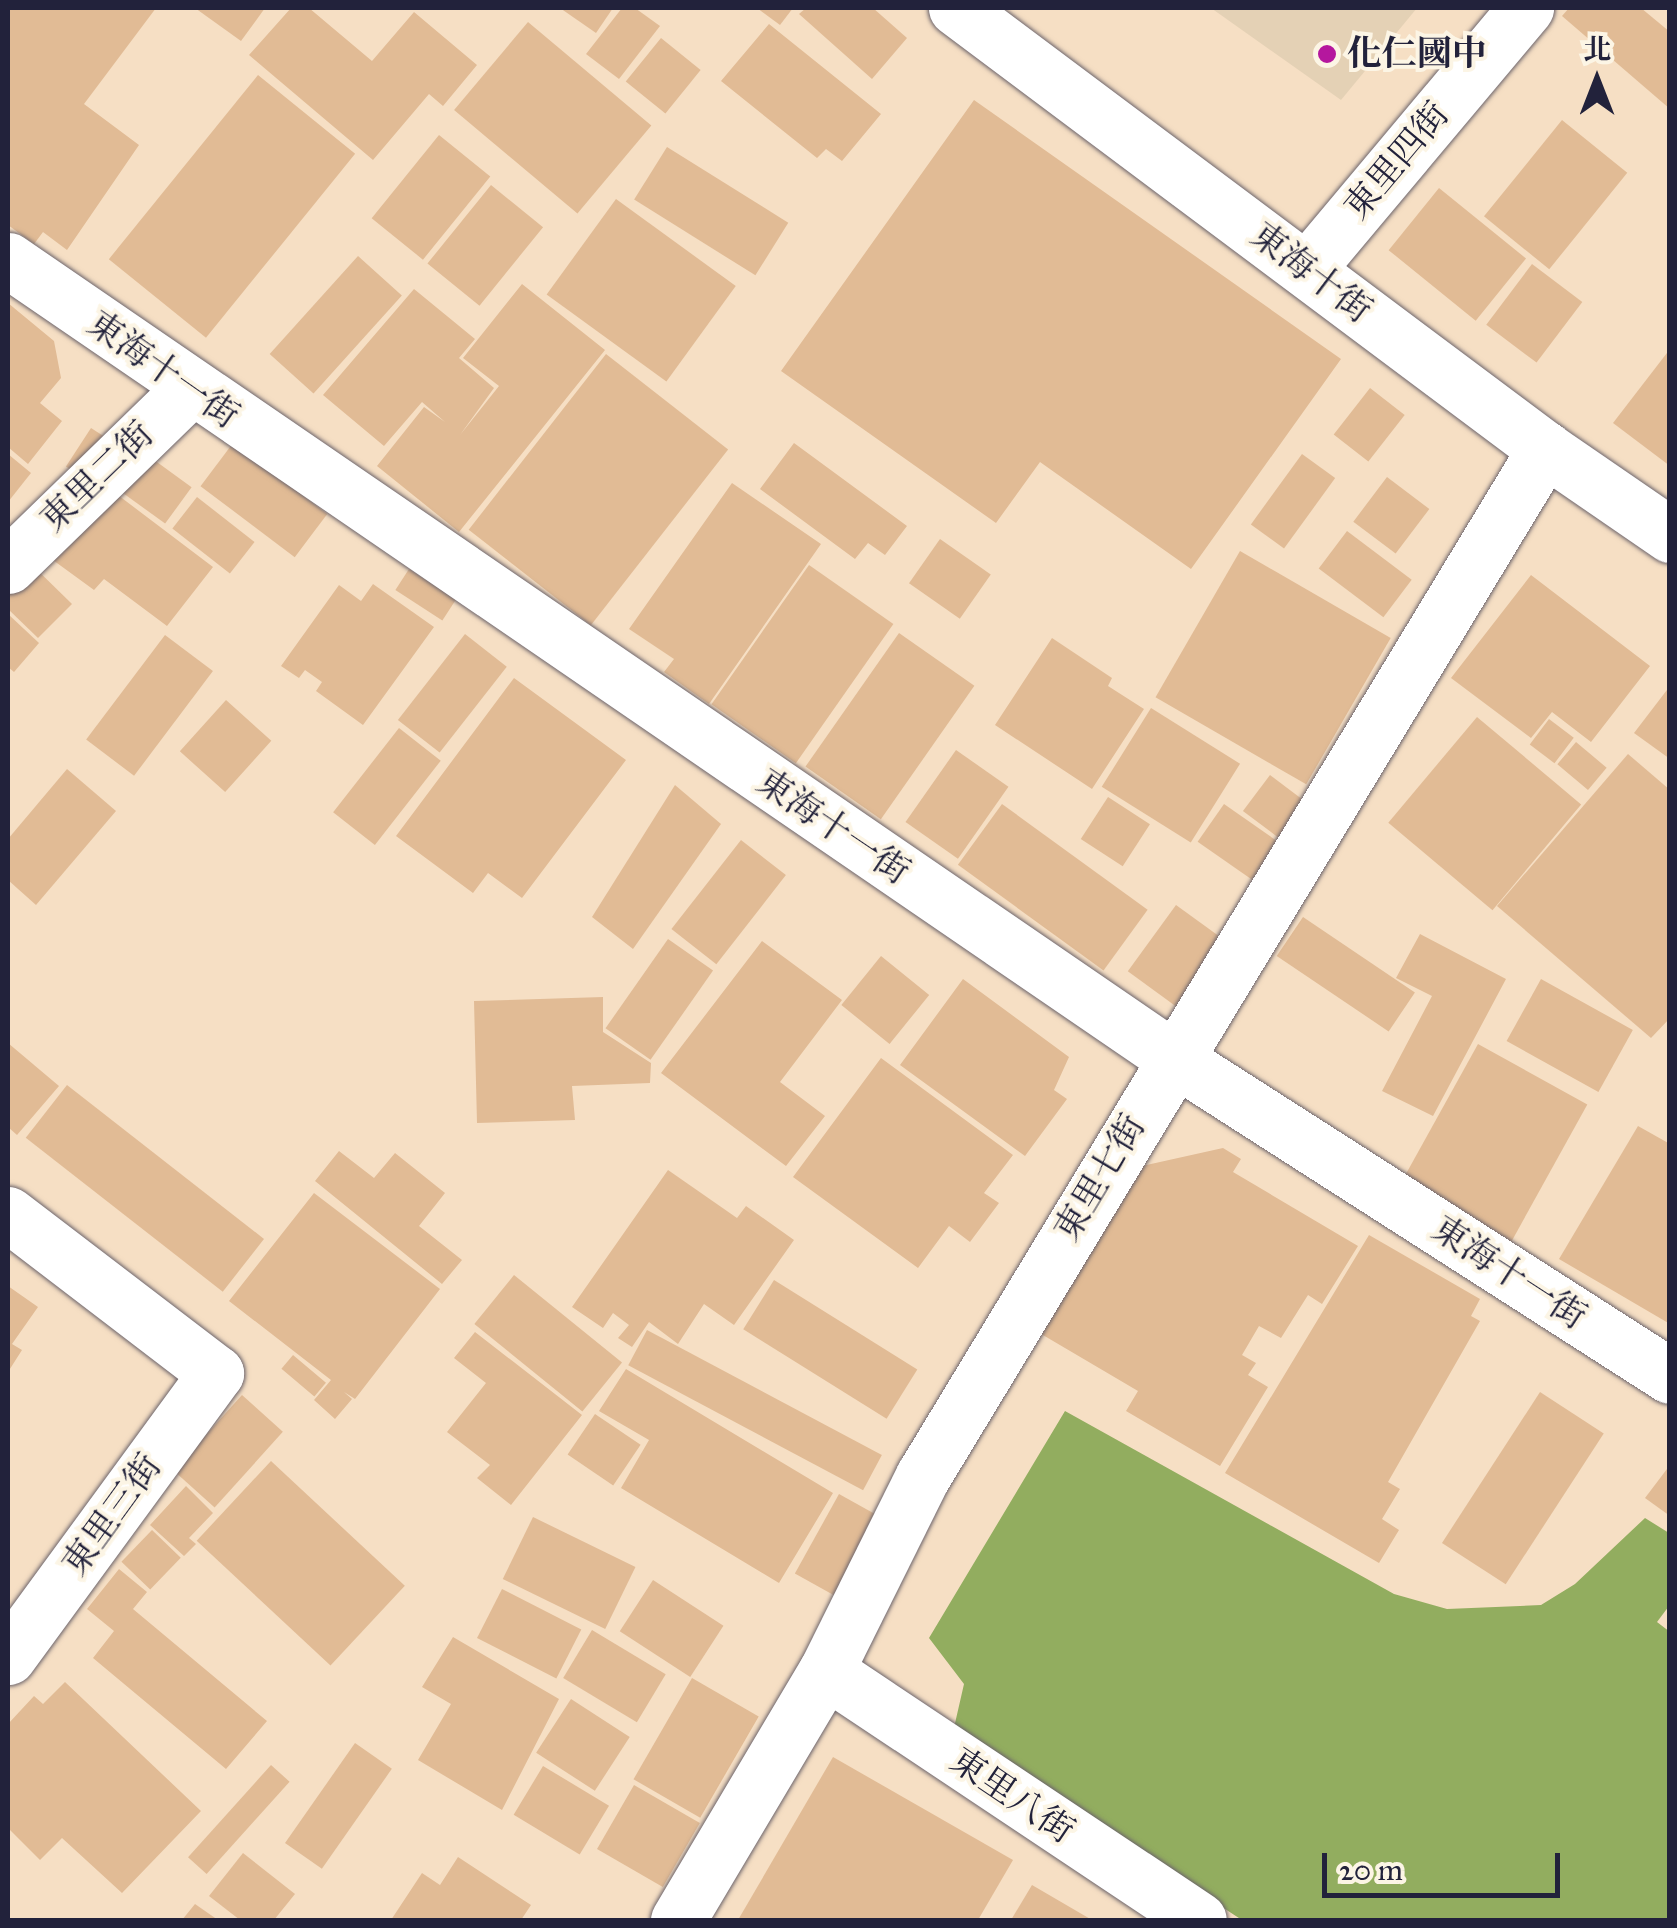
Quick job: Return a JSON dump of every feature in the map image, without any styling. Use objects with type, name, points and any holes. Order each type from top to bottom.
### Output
[{"type":"street","name":"東海十街","points":[[956,8],[1544,449],[1670,535]]},
{"type":"street","name":"東里四街","points":[[1307,270],[1526,8]]},
{"type":"street","name":"東海十一街","points":[[8,260],[188,390],[1172,1057],[1670,1376]]},
{"type":"street","name":"東里二街","points":[[8,566],[188,390]]},
{"type":"street","name":"東里七街","points":[[678,1920],[826,1671],[901,1514],[1172,1057],[1544,449]]},
{"type":"street","name":"東里三街","points":[[8,1214],[216,1372],[8,1657]]},
{"type":"street","name":"東里八街","points":[[826,1671],[1199,1920]]},
{"type":"shaded area","name":"化仁國中","points":[[1211,8],[1417,8],[1341,100]]},
{"type":"green space","points":[[1065,1411],[1394,1594],[1447,1609],[1541,1605],[1575,1584],[1645,1518],[1669,1533],[1669,1606],[1657,1622],[1670,1632],[1669,1920],[1242,1920],[953,1732],[964,1684],[929,1638]]},
{"type":"building","points":[[8,8],[156,8],[84,104],[139,145],[67,250],[43,232],[34,244],[8,225]]},
{"type":"building","points":[[195,8],[265,8],[241,41]]},
{"type":"building","points":[[291,8],[309,8],[372,61],[414,12],[477,65],[443,106],[429,94],[373,160],[249,55]]},
{"type":"building","points":[[560,8],[613,8],[596,33]]},
{"type":"building","points":[[622,8],[635,8],[660,26],[619,79],[586,54]]},
{"type":"building","points":[[757,8],[793,8],[780,25]]},
{"type":"building","points":[[806,8],[873,8],[907,38],[872,79],[799,14]]},
{"type":"building","points":[[1569,8],[1641,8],[1670,32],[1670,109],[1562,16]]},
{"type":"building","points":[[528,22],[651,125],[577,214],[454,110]]},
{"type":"building","points":[[769,24],[881,114],[842,161],[826,149],[817,158],[721,81]]},
{"type":"building","points":[[661,38],[701,70],[665,114],[626,82]]},
{"type":"building","points":[[258,75],[355,154],[206,338],[109,259]]},
{"type":"building","points":[[974,100],[1341,359],[1191,569],[1040,462],[996,523],[781,371]]},
{"type":"building","points":[[1562,120],[1627,173],[1549,269],[1484,216]]},
{"type":"building","points":[[439,135],[490,177],[423,260],[372,218]]},
{"type":"building","points":[[667,147],[788,223],[755,275],[634,200]]},
{"type":"building","points":[[491,185],[543,227],[480,306],[427,263]]},
{"type":"building","points":[[1439,188],[1526,258],[1476,321],[1389,250]]},
{"type":"building","points":[[616,199],[736,286],[666,381],[547,294]]},
{"type":"building","points":[[358,256],[402,295],[314,394],[270,354]]},
{"type":"building","points":[[1532,264],[1582,302],[1537,363],[1486,325]]},
{"type":"building","points":[[522,284],[605,350],[459,532],[377,466],[424,407],[445,422],[422,402],[384,446],[323,395],[414,289],[475,339],[459,358],[494,388],[460,435],[499,386],[463,358]]},
{"type":"building","points":[[8,303],[54,341],[61,378],[40,403],[62,421],[28,464],[8,447]]},
{"type":"building","points":[[1670,349],[1670,466],[1613,423]]},
{"type":"building","points":[[606,354],[728,449],[591,625],[469,530]]},
{"type":"building","points":[[1370,388],[1405,415],[1368,462],[1334,434]]},
{"type":"building","points":[[91,428],[111,441],[86,480],[66,467]]},
{"type":"building","points":[[233,443],[327,514],[295,557],[201,486]]},
{"type":"building","points":[[794,443],[907,526],[885,555],[868,543],[855,559],[760,489]]},
{"type":"building","points":[[139,449],[192,487],[165,524],[113,485]]},
{"type":"building","points":[[8,454],[31,473],[8,502]]},
{"type":"building","points":[[1302,454],[1335,478],[1284,548],[1251,524]]},
{"type":"building","points":[[1387,477],[1429,509],[1396,554],[1353,522]]},
{"type":"building","points":[[102,483],[213,567],[167,626],[104,579],[94,590],[46,555]]},
{"type":"building","points":[[732,483],[821,544],[709,704],[664,672],[674,659],[629,629]]},
{"type":"building","points":[[197,497],[255,542],[230,573],[172,529]]},
{"type":"building","points":[[1347,531],[1412,580],[1383,617],[1319,569]]},
{"type":"building","points":[[940,539],[991,575],[960,619],[909,583]]},
{"type":"building","points":[[1240,551],[1391,638],[1306,784],[1156,697]]},
{"type":"building","points":[[26,559],[72,604],[38,638],[8,609],[8,578]]},
{"type":"building","points":[[809,565],[893,624],[796,763],[711,704]]},
{"type":"building","points":[[409,569],[456,599],[442,620],[395,590]]},
{"type":"building","points":[[1531,575],[1650,666],[1591,742],[1552,712],[1531,738],[1451,678]]},
{"type":"building","points":[[373,584],[434,627],[363,725],[316,691],[322,682],[305,670],[299,678],[281,666],[339,585],[361,601]]},
{"type":"building","points":[[8,614],[39,643],[14,672],[8,667]]},
{"type":"building","points":[[899,633],[974,686],[881,819],[806,767]]},
{"type":"building","points":[[465,634],[507,667],[440,753],[398,720]]},
{"type":"building","points":[[165,635],[213,671],[134,776],[86,740]]},
{"type":"building","points":[[1052,638],[1112,678],[1108,686],[1144,709],[1092,789],[995,725]]},
{"type":"building","points":[[514,678],[626,760],[522,898],[488,873],[473,893],[396,836]]},
{"type":"building","points":[[1670,686],[1670,759],[1634,733]]},
{"type":"building","points":[[226,700],[271,741],[225,792],[180,751]]},
{"type":"building","points":[[1151,708],[1240,764],[1191,843],[1102,787]]},
{"type":"building","points":[[1477,717],[1581,804],[1492,910],[1388,823]]},
{"type":"building","points":[[1549,719],[1574,738],[1554,763],[1530,745]]},
{"type":"building","points":[[399,728],[441,761],[375,845],[333,812]]},
{"type":"building","points":[[1576,742],[1607,768],[1588,790],[1557,764]]},
{"type":"building","points":[[956,750],[1008,787],[958,859],[906,822]]},
{"type":"building","points":[[1628,754],[1670,790],[1670,1018],[1651,1038],[1497,906]]},
{"type":"building","points":[[67,769],[116,811],[36,905],[8,880],[8,839]]},
{"type":"building","points":[[1270,775],[1305,801],[1278,837],[1243,811]]},
{"type":"building","points":[[675,785],[721,824],[633,949],[592,917]]},
{"type":"building","points":[[1108,797],[1150,824],[1123,866],[1081,839]]},
{"type":"building","points":[[1002,804],[1148,910],[1104,970],[958,865]]},
{"type":"building","points":[[1224,804],[1279,842],[1252,880],[1198,842]]},
{"type":"building","points":[[741,840],[786,875],[716,964],[671,929]]},
{"type":"building","points":[[1176,905],[1228,943],[1180,1009],[1128,971]]},
{"type":"building","points":[[1303,917],[1415,992],[1389,1031],[1277,956]]},
{"type":"building","points":[[1420,934],[1506,979],[1433,1116],[1382,1091],[1432,996],[1396,978]]},
{"type":"building","points":[[668,939],[713,971],[651,1060],[605,1028]]},
{"type":"building","points":[[762,941],[842,1000],[780,1082],[825,1116],[786,1166],[661,1073]]},
{"type":"building","points":[[881,956],[929,995],[890,1044],[841,1005]]},
{"type":"building","points":[[963,979],[1069,1057],[1054,1090],[1067,1099],[1025,1156],[900,1065]]},
{"type":"building","points":[[1541,979],[1633,1030],[1598,1092],[1507,1041]]},
{"type":"building","points":[[603,997],[603,1032],[651,1063],[650,1083],[572,1086],[575,1120],[477,1123],[474,1001]]},
{"type":"building","points":[[8,1043],[59,1086],[17,1135],[8,1127]]},
{"type":"building","points":[[1478,1044],[1587,1105],[1511,1242],[1402,1181]]},
{"type":"building","points":[[881,1058],[1013,1155],[984,1193],[999,1203],[970,1242],[949,1226],[918,1268],[793,1177]]},
{"type":"building","points":[[67,1085],[264,1239],[223,1292],[26,1138]]},
{"type":"building","points":[[1638,1126],[1670,1144],[1670,1324],[1559,1259]]},
{"type":"building","points":[[1223,1148],[1241,1159],[1233,1172],[1358,1246],[1322,1304],[1308,1295],[1281,1338],[1259,1326],[1242,1355],[1256,1363],[1248,1375],[1268,1387],[1220,1466],[1126,1411],[1138,1391],[1031,1328],[1142,1166]]},
{"type":"building","points":[[339,1151],[374,1178],[395,1153],[445,1193],[419,1226],[462,1260],[442,1284],[315,1181]]},
{"type":"building","points":[[668,1170],[737,1218],[746,1206],[794,1240],[734,1325],[704,1304],[678,1344],[649,1322],[632,1347],[618,1338],[629,1325],[613,1313],[603,1328],[572,1307]]},
{"type":"building","points":[[314,1193],[440,1289],[355,1399],[344,1392],[352,1399],[335,1419],[314,1400],[331,1380],[229,1301]]},
{"type":"building","points":[[1369,1235],[1480,1299],[1471,1316],[1480,1321],[1388,1482],[1400,1489],[1382,1519],[1399,1530],[1379,1563],[1225,1473]]},
{"type":"building","points":[[514,1275],[622,1362],[582,1411],[474,1324]]},
{"type":"building","points":[[774,1280],[917,1370],[887,1419],[743,1329]]},
{"type":"building","points":[[8,1286],[38,1307],[12,1344],[22,1350],[8,1372]]},
{"type":"building","points":[[647,1330],[882,1455],[863,1490],[628,1365]]},
{"type":"building","points":[[475,1332],[582,1415],[511,1505],[477,1478],[490,1465],[447,1432],[486,1383],[454,1358]]},
{"type":"building","points":[[293,1355],[326,1383],[314,1396],[281,1369]]},
{"type":"building","points":[[626,1369],[833,1493],[779,1583],[621,1488],[649,1440],[599,1411]]},
{"type":"building","points":[[1540,1392],[1604,1433],[1506,1584],[1442,1543]]},
{"type":"building","points":[[242,1395],[283,1432],[215,1508],[174,1471]]},
{"type":"building","points":[[595,1414],[641,1445],[613,1485],[568,1455]]},
{"type":"building","points":[[271,1461],[405,1586],[330,1666],[197,1541]]},
{"type":"building","points":[[1670,1465],[1670,1516],[1645,1498]]},
{"type":"building","points":[[186,1486],[213,1513],[189,1538],[196,1544],[184,1556],[150,1525]]},
{"type":"building","points":[[839,1494],[888,1521],[844,1601],[795,1574]]},
{"type":"building","points":[[533,1517],[635,1567],[605,1629],[503,1579]]},
{"type":"building","points":[[152,1530],[181,1558],[150,1589],[121,1562]]},
{"type":"building","points":[[119,1569],[147,1592],[133,1609],[267,1721],[226,1769],[93,1658],[114,1631],[87,1609]]},
{"type":"building","points":[[653,1580],[723,1626],[690,1677],[620,1631]]},
{"type":"building","points":[[502,1589],[581,1629],[556,1678],[477,1638]]},
{"type":"building","points":[[592,1630],[666,1674],[637,1722],[563,1678]]},
{"type":"building","points":[[453,1637],[559,1699],[502,1810],[418,1760],[451,1704],[422,1687]]},
{"type":"building","points":[[692,1678],[759,1716],[700,1818],[634,1779]]},
{"type":"building","points":[[65,1682],[201,1811],[122,1893],[62,1838],[40,1860],[8,1828],[8,1724],[34,1696],[43,1704]]},
{"type":"building","points":[[571,1699],[630,1737],[595,1791],[536,1753]]},
{"type":"building","points":[[355,1743],[392,1769],[322,1869],[285,1843]]},
{"type":"building","points":[[833,1757],[1013,1860],[978,1920],[738,1920]]},
{"type":"building","points":[[271,1765],[290,1782],[207,1874],[188,1857]]},
{"type":"building","points":[[543,1766],[609,1806],[580,1855],[514,1815]]},
{"type":"building","points":[[634,1785],[700,1823],[663,1887],[597,1849]]},
{"type":"building","points":[[243,1853],[295,1894],[274,1920],[240,1920],[209,1896]]},
{"type":"building","points":[[458,1857],[531,1905],[521,1920],[391,1920],[422,1873],[440,1885]]},
{"type":"building","points":[[1032,1885],[1092,1920],[1011,1920]]},
{"type":"building","points":[[195,1904],[218,1920],[182,1920]]},
{"type":"place","name":"化仁國中","points":[[1327,54]]}]
